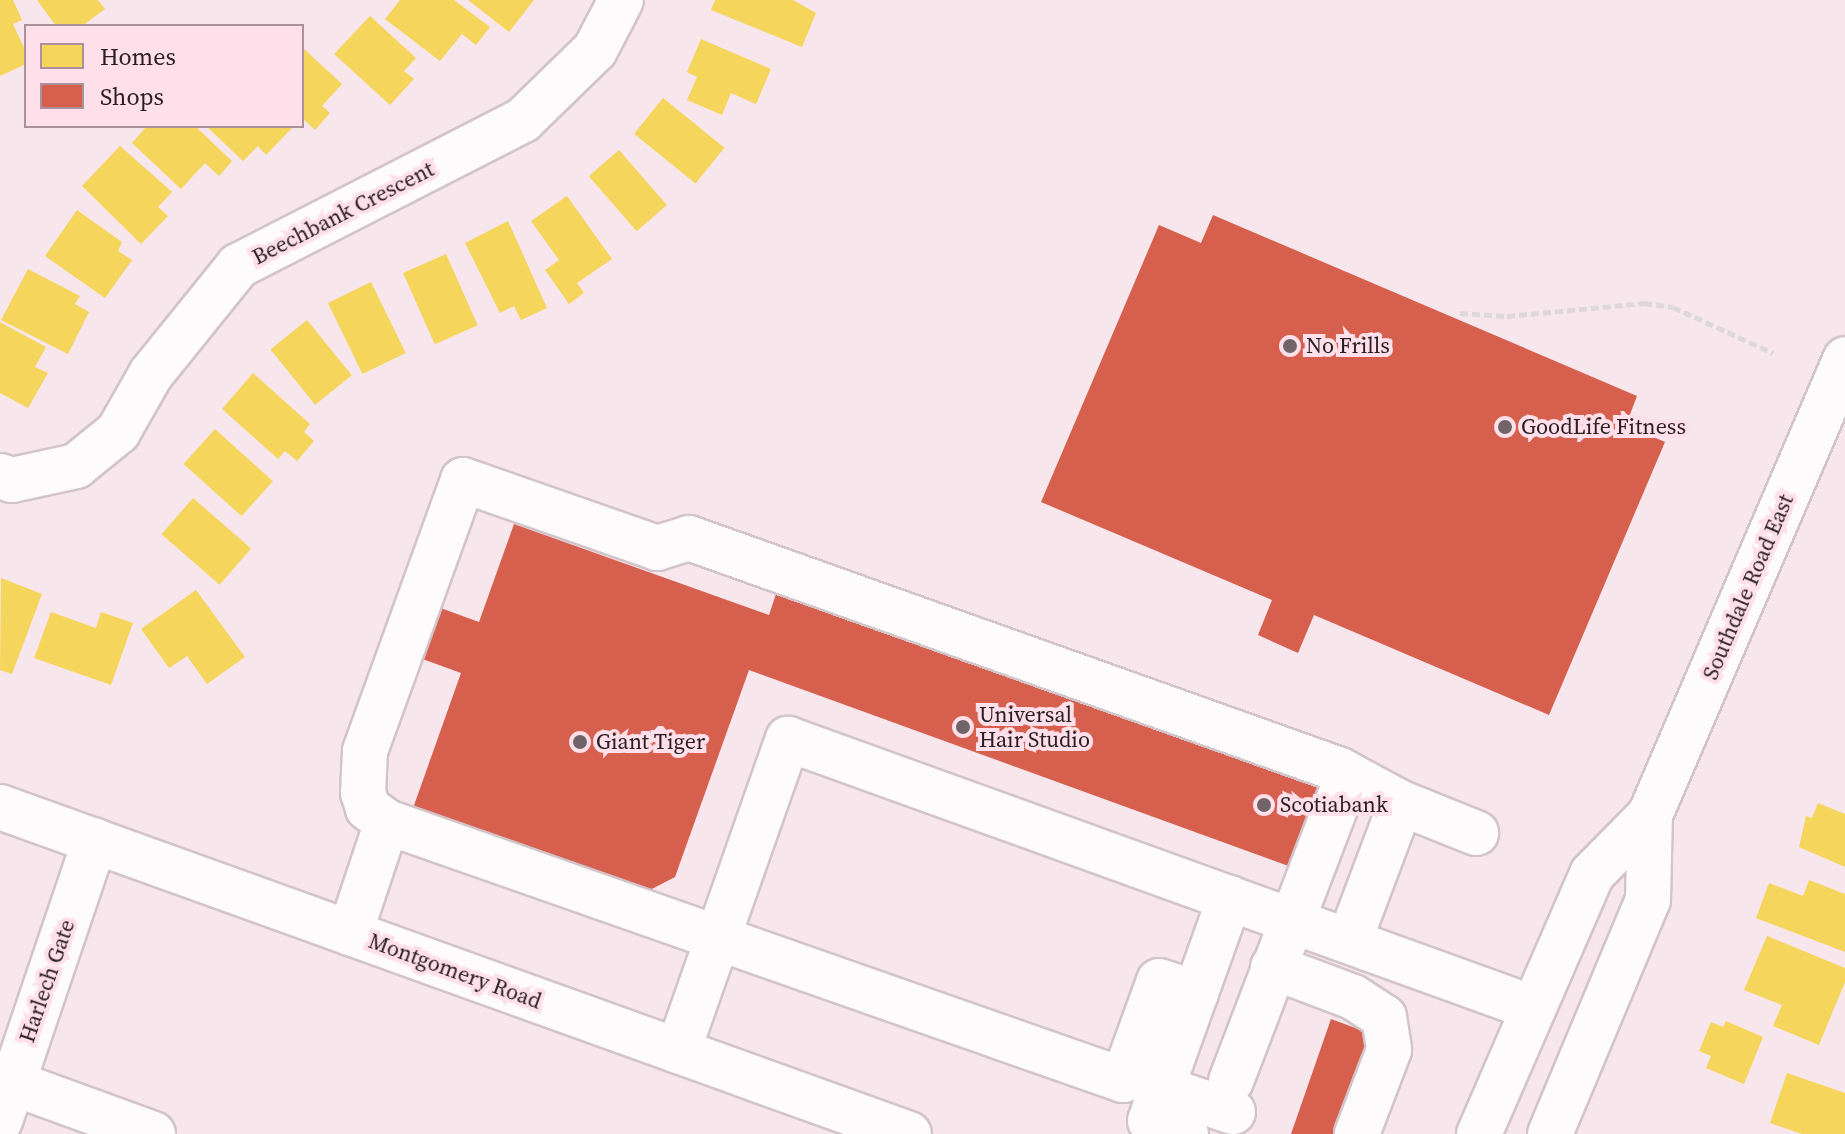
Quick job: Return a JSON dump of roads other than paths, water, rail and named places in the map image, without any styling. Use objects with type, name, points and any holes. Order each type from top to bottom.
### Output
[{"type":"street","name":"Beechbank Crescent","points":[[0,476],[12,480],[76,466],[118,432],[151,374],[238,266],[523,120],[595,50],[621,0]]},
{"type":"street","name":"Southdale Road East","points":[[1479,1134],[1592,874],[1650,815],[1845,359]]},
{"type":"street","points":[[1196,993],[1159,981],[1123,1080],[387,822],[368,808],[363,793],[365,751],[463,480],[657,548],[689,538],[1348,775],[1401,803],[1476,833]]},
{"type":"street","points":[[678,1051],[788,739],[1350,939],[1533,1008]]},
{"type":"street","points":[[1162,1088],[1232,1097],[1290,919],[1348,775]]},
{"type":"street","points":[[1350,939],[1401,803]]},
{"type":"street","name":"Montgomery Road","points":[[0,807],[678,1051],[836,1122],[909,1134]]},
{"type":"street","name":"Southdale Road East","points":[[1550,1134],[1648,900],[1650,815]]},
{"type":"street","points":[[350,933],[387,822]]},
{"type":"street","name":"Harlech Gate","points":[[6,1102],[95,841]]},
{"type":"street","points":[[1186,1134],[1150,1121],[1230,898]]},
{"type":"street","points":[[1273,967],[1353,997],[1384,1017],[1389,1050],[1357,1134]]},
{"type":"street","points":[[6,1102],[77,1121],[142,1132]]},
{"type":"place","name":"No Frills","points":[[1290,346]]},
{"type":"place","name":"GoodLife Fitness","points":[[1505,427]]},
{"type":"place","name":"Universal Hair Studio","points":[[963,727]]},
{"type":"place","name":"Giant Tiger","points":[[580,742]]},
{"type":"place","name":"Scotiabank","points":[[1264,805]]}]
